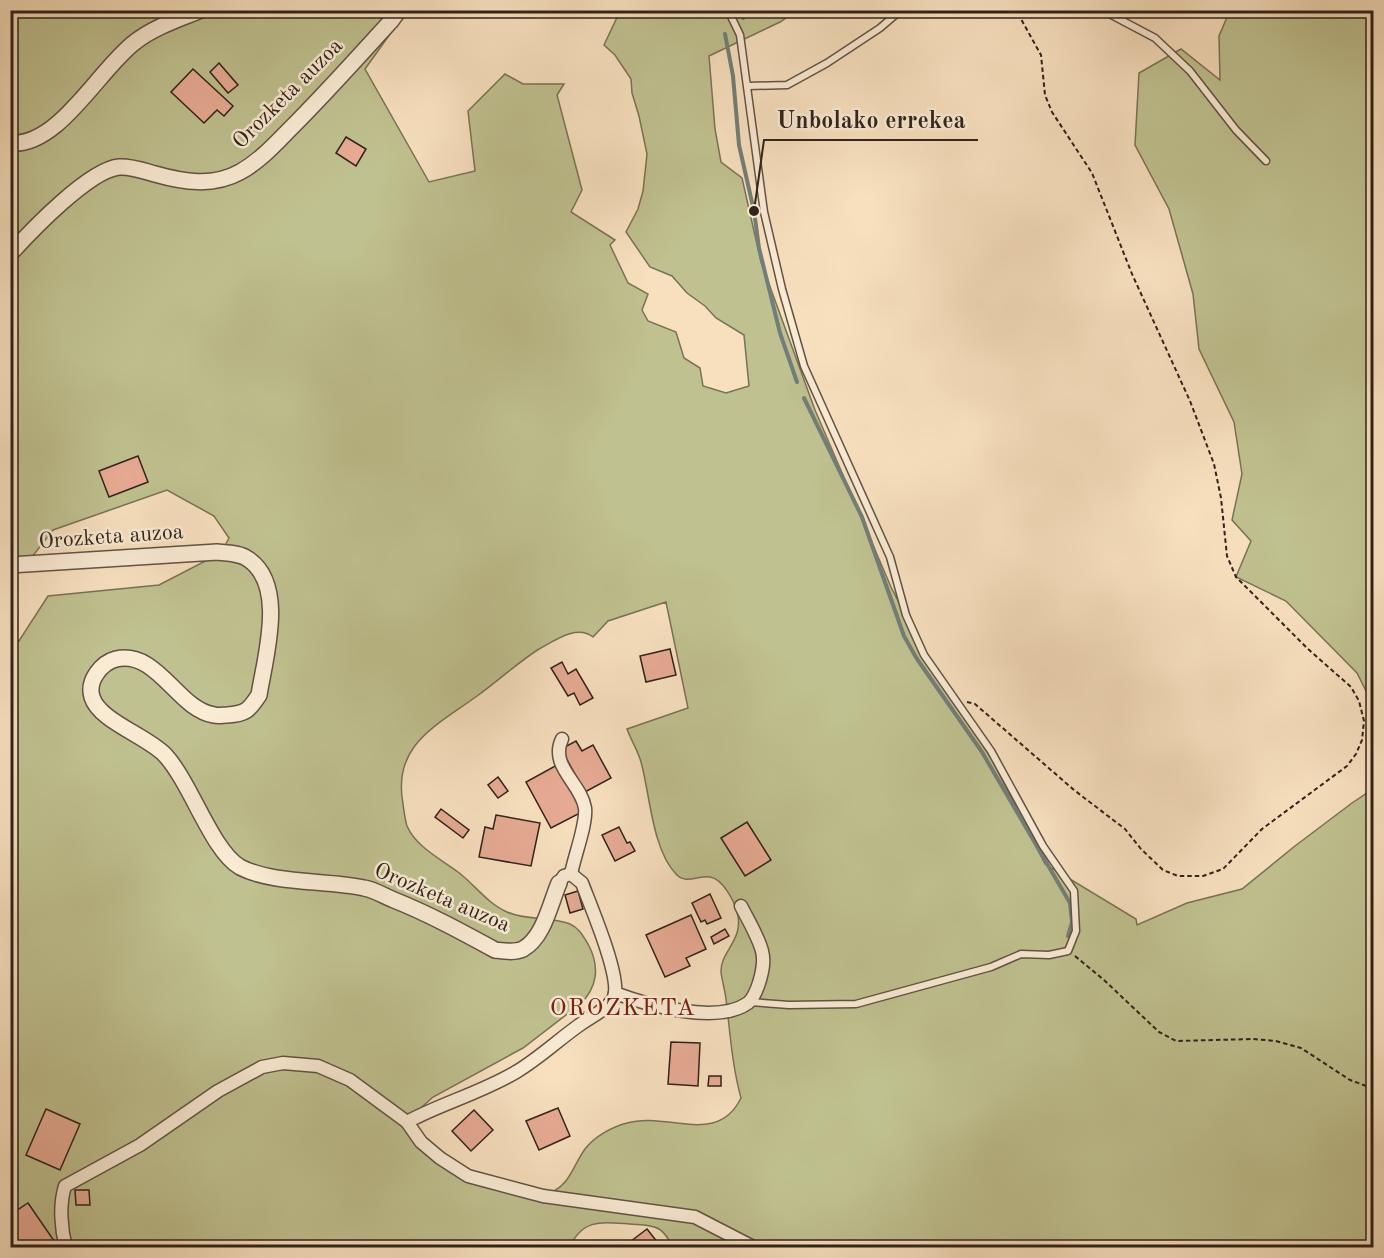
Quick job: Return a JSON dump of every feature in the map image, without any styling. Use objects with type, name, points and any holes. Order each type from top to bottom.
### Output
[{"type":"street","points":[[10,143],[22,144],[39,139],[57,126],[116,57],[135,41],[201,10]]},
{"type":"street","name":"Orozketa auzoa","points":[[10,254],[70,195],[87,181],[107,170],[121,167],[191,182],[209,182],[238,173],[262,156],[315,104],[392,21],[399,10]]},
{"type":"street","name":"Orozketa auzoa","points":[[10,565],[217,552],[248,558],[260,572],[268,586],[272,611],[259,695],[242,714],[214,716],[202,711],[147,665],[127,657],[111,660],[101,666],[90,686],[92,697],[99,710],[149,742],[164,755],[182,778],[220,847],[228,858],[240,867],[267,877],[332,882],[367,889],[418,910],[495,950],[508,952],[522,950],[538,934],[565,878]]},
{"type":"street","points":[[407,1122],[514,1073],[606,1007],[615,993],[612,968],[582,883],[565,878],[584,824],[585,807],[560,763],[558,748],[562,739]]},
{"type":"street","points":[[615,993],[642,1004],[686,1011],[728,1012],[750,1002],[764,966],[763,952],[741,906]]},
{"type":"street","points":[[66,1248],[62,1231],[65,1186],[140,1145],[204,1098],[262,1068],[283,1063],[304,1064],[334,1072],[366,1090],[407,1122],[427,1147],[440,1158],[468,1176],[543,1196],[695,1217],[755,1248]]},
{"type":"lane","points":[[728,10],[740,35],[764,212],[782,289],[804,366],[890,557],[906,615],[924,655],[992,751],[1043,846],[1074,891],[1076,931],[1068,951],[1049,955],[1020,954],[991,967],[856,1004],[789,1005],[750,1002]]},
{"type":"lane","points":[[748,86],[787,85],[827,63],[880,28],[901,10]]},
{"type":"lane","points":[[1102,10],[1155,38],[1190,71],[1236,130],[1266,161]]},
{"type":"path","points":[[956,698],[975,704],[1074,790],[1125,829],[1162,870],[1178,876],[1203,876],[1223,869],[1262,829],[1347,766],[1362,740],[1364,721],[1359,701],[1351,687],[1308,649],[1236,577],[1227,556],[1221,498],[1214,464],[1190,401],[1132,274],[1092,173],[1052,112],[1045,95],[1041,55],[1016,10]]},
{"type":"path","points":[[1068,951],[1104,980],[1159,1032],[1176,1041],[1253,1039],[1276,1041],[1301,1048],[1350,1080],[1369,1088],[1374,1086]]},
{"type":"green space","points":[[11,11],[401,11],[398,23],[365,69],[429,182],[475,171],[468,111],[505,74],[523,84],[564,84],[557,95],[582,190],[571,212],[615,240],[610,245],[628,283],[648,294],[642,310],[648,321],[676,332],[684,358],[700,368],[703,386],[726,393],[749,386],[744,335],[716,318],[705,306],[687,293],[672,276],[650,267],[626,232],[638,209],[643,191],[647,154],[632,93],[631,79],[615,55],[604,45],[620,11],[796,11],[780,22],[709,56],[715,129],[721,162],[742,178],[761,262],[815,410],[891,587],[935,673],[991,758],[1045,864],[1136,919],[1137,925],[1187,903],[1242,889],[1295,846],[1373,789],[1373,1247],[674,1248],[664,1233],[656,1227],[602,1223],[580,1231],[569,1248],[11,1247],[11,639],[19,641],[48,596],[159,585],[221,553],[229,538],[214,516],[167,490],[53,530],[28,562],[11,561]],"holes":[[[666,602],[688,708],[627,729],[641,762],[657,836],[668,863],[676,874],[684,879],[706,877],[715,879],[731,897],[737,912],[738,930],[724,958],[721,972],[733,1061],[741,1098],[731,1113],[719,1121],[690,1124],[642,1120],[610,1130],[589,1144],[567,1180],[551,1192],[480,1176],[427,1143],[403,1124],[433,1097],[523,1048],[579,1005],[593,984],[594,960],[588,944],[573,926],[555,920],[530,918],[507,912],[487,899],[458,872],[416,840],[407,826],[405,815],[401,784],[404,766],[411,752],[433,728],[539,649],[558,638],[573,633],[587,633],[593,637],[608,621]]]},
{"type":"green space","points":[[1214,11],[1373,11],[1373,705],[1357,673],[1286,601],[1236,577],[1251,541],[1232,520],[1242,474],[1234,422],[1199,349],[1193,294],[1169,209],[1135,145],[1139,73],[1181,49],[1220,80],[1219,36],[1228,15]]},
{"type":"building","points":[[219,63],[238,85],[228,93],[210,72]]},
{"type":"building","points":[[193,69],[233,106],[224,116],[217,110],[204,123],[171,92]]},
{"type":"building","points":[[346,137],[366,149],[356,166],[336,153]]},
{"type":"building","points":[[138,456],[148,482],[109,497],[99,471]]},
{"type":"building","points":[[670,649],[676,675],[646,682],[640,656]]},
{"type":"building","points":[[562,662],[568,674],[576,669],[593,698],[580,705],[574,693],[568,696],[551,668]]},
{"type":"building","points":[[576,741],[582,751],[593,745],[611,778],[585,792],[561,749]]},
{"type":"building","points":[[557,765],[582,812],[551,828],[526,782]]},
{"type":"building","points":[[498,777],[508,791],[498,798],[488,785]]},
{"type":"building","points":[[441,809],[469,830],[463,838],[435,817]]},
{"type":"building","points":[[496,815],[540,823],[531,866],[479,857],[485,827],[493,829]]},
{"type":"building","points":[[747,822],[771,860],[745,876],[721,838]]},
{"type":"building","points":[[619,827],[627,843],[630,842],[635,851],[615,861],[602,835]]},
{"type":"building","points":[[578,891],[583,909],[570,913],[565,895]]},
{"type":"building","points":[[710,894],[721,918],[707,924],[705,920],[701,922],[692,903]]},
{"type":"building","points":[[691,915],[706,949],[686,958],[690,966],[665,977],[646,935]]},
{"type":"building","points":[[725,929],[729,936],[714,944],[711,937]]},
{"type":"building","points":[[671,1042],[700,1043],[698,1086],[668,1084]]},
{"type":"building","points":[[709,1076],[721,1076],[721,1086],[708,1086]]},
{"type":"building","points":[[558,1108],[570,1136],[539,1150],[526,1121]]},
{"type":"building","points":[[46,1109],[80,1124],[60,1170],[26,1155]]},
{"type":"building","points":[[474,1110],[493,1130],[471,1151],[452,1131]]},
{"type":"building","points":[[75,1190],[89,1190],[90,1205],[76,1205]]},
{"type":"building","points":[[28,1203],[59,1248],[12,1248],[10,1245],[10,1215]]},
{"type":"building","points":[[647,1229],[662,1248],[622,1248]]},
{"type":"waterway","points":[[743,18],[749,10]]},
{"type":"waterway","points":[[725,34],[733,76],[739,145],[754,211],[759,248],[780,333],[797,382]]},
{"type":"waterway","points":[[804,398],[862,517],[904,636],[917,659],[982,752],[1070,903],[1072,922],[1068,936]]},
{"type":"place","name":"Unbolako errekea","points":[[754,211]]},
{"type":"district","name":"OROZKETA","points":[[623,1009]]}]
